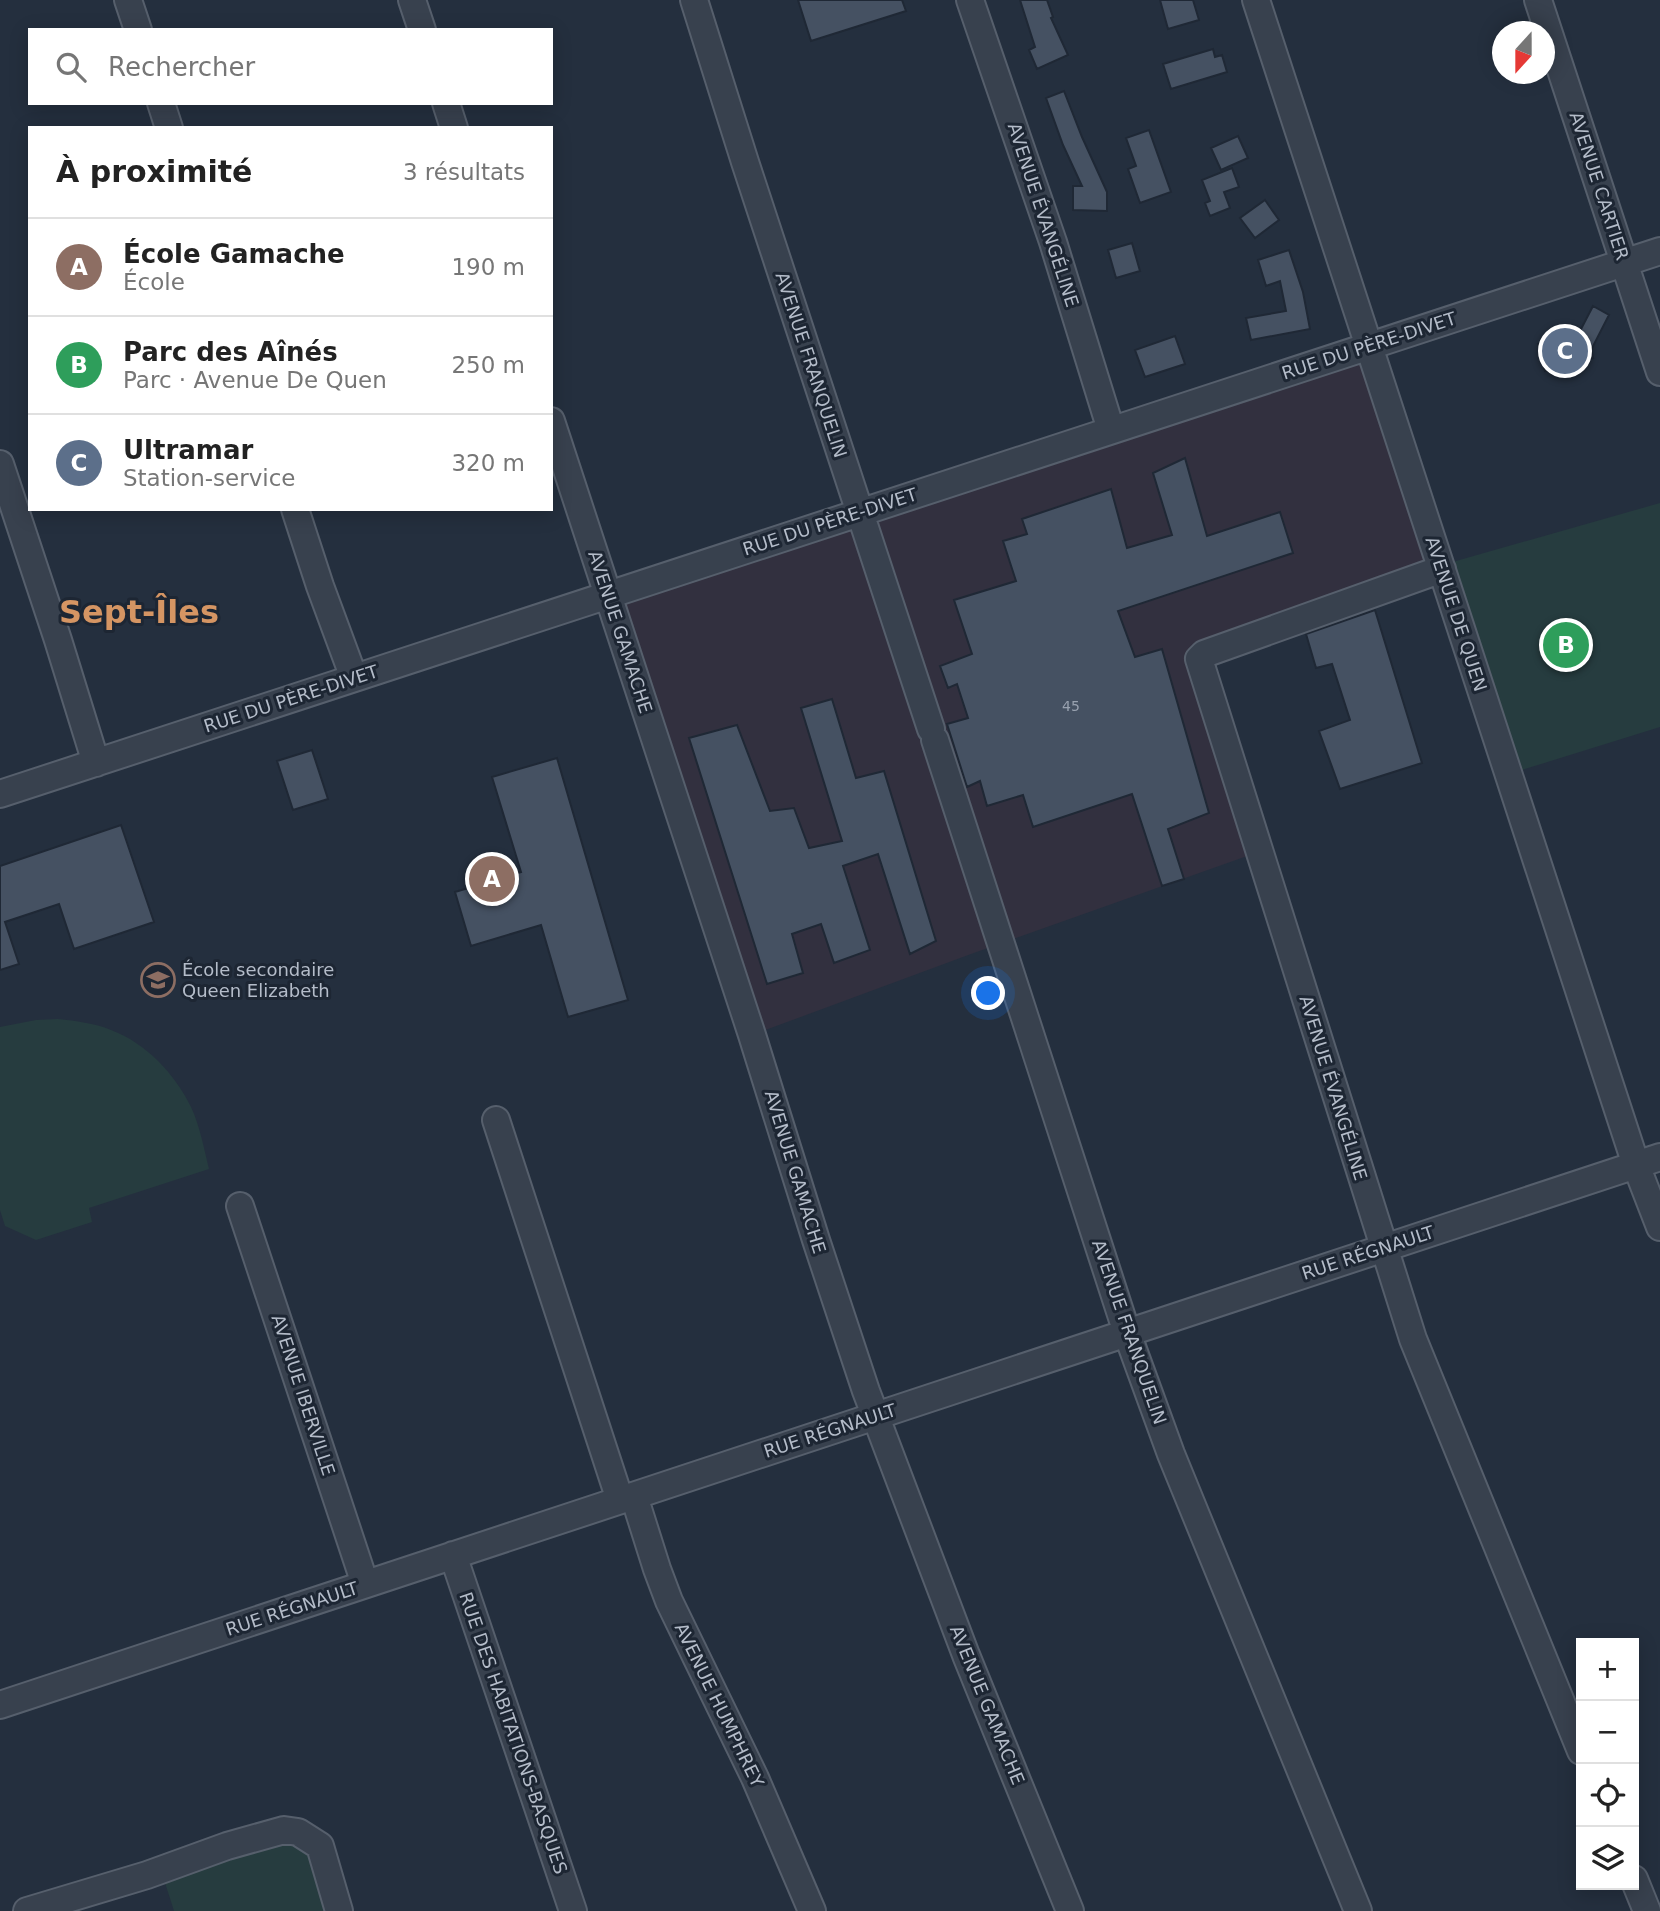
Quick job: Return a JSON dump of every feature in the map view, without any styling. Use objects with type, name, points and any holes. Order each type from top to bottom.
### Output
[{"type":"street","points":[[128,0],[137,28]]},
{"type":"street","points":[[412,0],[421,28]]},
{"type":"street","name":"AVENUE FRANQUELIN","points":[[694,0],[1127,1333],[1171,1454],[1358,1911]]},
{"type":"street","name":"AVENUE ÉVANGÉLINE","points":[[970,0],[1053,242],[1111,430]]},
{"type":"street","name":"AVENUE DE QUEN","points":[[1256,0],[1442,569],[1648,1161],[1660,1227]]},
{"type":"street","name":"AVENUE CARTIER","points":[[1538,0],[1660,372]]},
{"type":"street","points":[[162,105],[168,126]]},
{"type":"street","points":[[447,105],[453,126]]},
{"type":"street","name":"RUE DU PÈRE-DIVET","points":[[0,794],[1660,251]]},
{"type":"street","name":"AVENUE GAMACHE","points":[[553,427],[752,1035],[816,1240],[876,1416],[966,1656],[1070,1911]]},
{"type":"street","points":[[0,464],[96,763]]},
{"type":"street","points":[[296,511],[354,678]]},
{"type":"street","name":"AVENUE ÉVANGÉLINE","points":[[1442,569],[1206,654],[1199,659],[1413,1339],[1576,1739]]},
{"type":"street","name":"AVENUE HUMPHREY","points":[[496,1121],[627,1498],[669,1601],[755,1778],[812,1911]]},
{"type":"street","name":"RUE RÉGNAULT","points":[[0,1705],[1648,1161]]},
{"type":"street","name":"AVENUE IBERVILLE","points":[[240,1206],[365,1584]]},
{"type":"street","name":"RUE DES HABITATIONS-BASQUES","points":[[453,1555],[573,1911]]},
{"type":"street","points":[[27,1911],[284,1830],[298,1832],[320,1846],[339,1911]]},
{"type":"street","points":[[1638,1890],[1647,1911]]},
{"type":"shaded area","points":[[1369,346],[1442,569],[1204,654],[1250,855],[752,1035],[609,595]]},
{"type":"green space","points":[[1660,503],[1660,727],[1509,774],[1449,563]]},
{"type":"green space","points":[[58,1019],[111,1030],[136,1043],[158,1061],[177,1083],[191,1107],[209,1169],[89,1208],[92,1222],[36,1240],[5,1226],[0,1210],[0,1027]]},
{"type":"green space","points":[[298,1832],[339,1911],[174,1911],[161,1870]]},
{"type":"building","points":[[798,0],[902,0],[906,11],[811,41]]},
{"type":"building","points":[[1020,0],[1047,0],[1053,17],[1051,18],[1068,55],[1037,69],[1029,50],[1035,47]]},
{"type":"building","points":[[1160,0],[1193,0],[1199,20],[1168,29]]},
{"type":"building","points":[[1213,49],[1215,57],[1222,55],[1227,72],[1171,89],[1163,64]]},
{"type":"building","points":[[1064,91],[1107,192],[1107,211],[1073,210],[1073,186],[1082,186],[1046,98]]},
{"type":"building","points":[[1149,130],[1171,192],[1140,203],[1128,169],[1136,166],[1126,138]]},
{"type":"building","points":[[1238,136],[1248,158],[1221,170],[1211,148]]},
{"type":"building","points":[[1232,168],[1239,187],[1224,192],[1230,208],[1210,216],[1205,203],[1210,201],[1202,180]]},
{"type":"building","points":[[1265,200],[1279,220],[1255,238],[1240,218]]},
{"type":"building","points":[[1132,243],[1140,271],[1116,278],[1108,250]]},
{"type":"building","points":[[1289,250],[1303,292],[1310,329],[1251,340],[1246,318],[1286,311],[1280,281],[1266,286],[1258,260]]},
{"type":"building","points":[[1593,306],[1609,315],[1591,350],[1593,358],[1545,371],[1538,344],[1579,333]]},
{"type":"building","points":[[1175,336],[1185,364],[1145,377],[1135,350]]},
{"type":"building","points":[[1185,458],[1207,536],[1280,512],[1293,553],[1118,611],[1135,657],[1162,649],[1209,813],[1168,829],[1184,879],[1162,886],[1132,794],[1033,827],[1023,795],[987,806],[980,781],[967,787],[947,724],[968,718],[957,684],[948,688],[940,666],[972,654],[954,600],[1016,581],[1003,541],[1027,534],[1022,519],[1111,489],[1127,548],[1172,535],[1153,473]]},
{"type":"building","points":[[1375,610],[1422,763],[1340,789],[1319,731],[1350,720],[1332,664],[1316,668],[1306,634]]},
{"type":"building","points":[[832,699],[856,778],[884,771],[936,941],[910,954],[878,854],[843,866],[870,950],[834,963],[821,924],[792,934],[803,973],[767,984],[689,738],[737,725],[770,811],[794,808],[809,848],[842,841],[801,708]]},
{"type":"building","points":[[312,750],[328,799],[293,810],[277,761]]},
{"type":"building","points":[[557,758],[628,1000],[568,1017],[541,925],[471,946],[455,892],[521,872],[492,777]]},
{"type":"building","points":[[121,825],[154,922],[74,949],[59,904],[5,922],[19,964],[0,970],[0,866]]},
{"type":"place","name":"Ultramar","points":[[1565,351]]},
{"type":"place","name":"Parc des Aînés","points":[[1566,645]]},
{"type":"place","name":"École Gamache","points":[[492,879]]},
{"type":"place","name":"École secondaire Queen Elizabeth","points":[[158,980]]},
{"type":"district","name":"Sept-Îles","points":[[139,612]]}]
